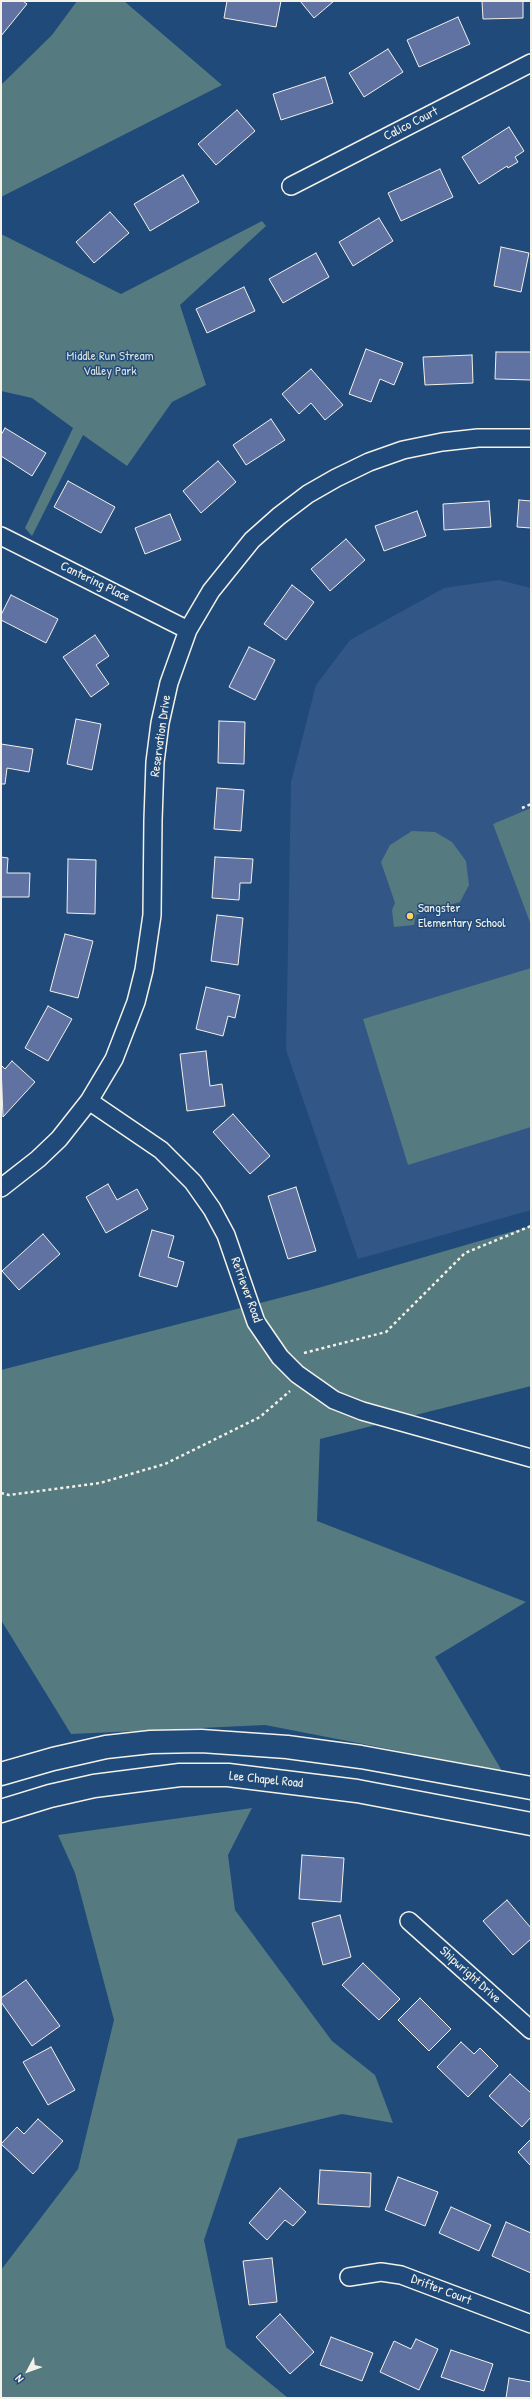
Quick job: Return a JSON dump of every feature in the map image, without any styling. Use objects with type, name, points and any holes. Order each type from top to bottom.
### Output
[{"type":"main road","points":[[1,1774],[53,1758],[106,1747],[151,1742],[201,1741],[288,1747],[360,1757],[524,1788],[521,1822]]},
{"type":"main road","name":"Lee Chapel Road","points":[[1,1811],[50,1796],[94,1786],[180,1775],[228,1775],[357,1791],[521,1822]]},
{"type":"street","name":"Calico Court","points":[[290,186],[531,63]]},
{"type":"street","name":"Reservation Drive","points":[[1,1188],[33,1163],[53,1144],[89,1101],[114,1058],[136,1002],[144,970],[152,915],[155,762],[160,722],[169,683],[188,630],[211,591],[228,567],[252,540],[290,507],[336,478],[369,462],[403,450],[442,442],[478,438],[531,438]]},
{"type":"street","name":"Cantering Place","points":[[1,536],[188,630]]},
{"type":"street","name":"Retriever Road","points":[[89,1101],[161,1150],[193,1182],[212,1209],[226,1235],[256,1322],[280,1357],[303,1379],[334,1400],[362,1411],[531,1458]]},
{"type":"street","name":"Shipwright Drive","points":[[409,1921],[531,2030]]},
{"type":"street","name":"Drifter Court","points":[[349,2277],[381,2272],[401,2275],[531,2324]]},
{"type":"path","points":[[522,808],[531,804]]},
{"type":"path","points":[[304,1353],[386,1332],[465,1253],[531,1226]]},
{"type":"path","points":[[1,1493],[9,1495],[100,1483],[165,1464],[260,1416],[303,1379]]},
{"type":"shaded area","name":"Sangster Elementary School","points":[[499,580],[531,588],[531,1210],[358,1259],[286,1050],[291,782],[316,685],[350,640],[444,588]]},
{"type":"green space","points":[[77,1],[124,1],[222,85],[1,197],[1,85],[52,35]]},
{"type":"green space","name":"Middle Run Stream Valley Park","points":[[262,221],[266,226],[180,305],[206,385],[172,402],[127,466],[83,435],[32,536],[25,528],[73,428],[32,398],[1,391],[1,234],[121,294]]},
{"type":"green space","points":[[531,808],[531,925],[493,824]]},
{"type":"green space","points":[[412,831],[435,832],[452,842],[466,861],[469,885],[460,902],[416,915],[414,925],[394,927],[392,910],[395,903],[381,862],[390,845]]},
{"type":"green space","points":[[531,968],[531,1127],[408,1165],[363,1019]]},
{"type":"green space","points":[[531,1226],[531,1386],[320,1439],[317,1521],[526,1602],[435,1657],[502,1771],[265,1725],[71,1734],[1,1620],[1,1370],[318,1288]]},
{"type":"green space","points":[[252,1808],[228,1855],[235,1910],[332,2041],[375,2075],[393,2123],[342,2114],[238,2139],[204,2240],[226,2347],[288,2398],[1,2398],[1,2270],[78,2169],[114,2020],[75,1873],[58,1835]]},
{"type":"building","points":[[1,1],[23,1],[27,4],[1,36]]},
{"type":"building","points":[[227,1],[281,1],[276,27],[224,18]]},
{"type":"building","points":[[300,1],[334,1],[314,18]]},
{"type":"building","points":[[482,1],[523,1],[523,18],[483,19]]},
{"type":"building","points":[[458,17],[470,44],[419,67],[407,40]]},
{"type":"building","points":[[388,49],[403,72],[364,97],[349,73]]},
{"type":"building","points":[[325,77],[333,103],[281,120],[273,94]]},
{"type":"building","points":[[237,110],[255,131],[216,165],[198,144]]},
{"type":"building","points":[[509,127],[524,151],[515,157],[518,162],[508,168],[507,166],[479,184],[462,157]]},
{"type":"building","points":[[440,169],[453,197],[401,221],[388,193]]},
{"type":"building","points":[[183,175],[199,202],[150,231],[134,204]]},
{"type":"building","points":[[110,212],[129,233],[94,263],[76,242]]},
{"type":"building","points":[[379,218],[393,241],[353,266],[339,242]]},
{"type":"building","points":[[501,247],[529,253],[521,292],[494,286]]},
{"type":"building","points":[[316,253],[329,277],[283,303],[269,279]]},
{"type":"building","points":[[244,287],[255,311],[207,333],[196,309]]},
{"type":"building","points":[[366,349],[403,363],[394,385],[380,379],[371,402],[349,394]]},
{"type":"building","points":[[496,352],[531,352],[531,380],[495,379]]},
{"type":"building","points":[[472,355],[473,383],[425,385],[423,357]]},
{"type":"building","points":[[311,369],[343,405],[325,420],[311,403],[299,414],[282,394]]},
{"type":"building","points":[[271,419],[285,440],[246,465],[233,445]]},
{"type":"building","points":[[5,428],[46,453],[32,476],[1,456],[1,435]]},
{"type":"building","points":[[218,461],[236,482],[201,513],[183,491]]},
{"type":"building","points":[[68,481],[115,507],[101,533],[54,507]]},
{"type":"building","points":[[519,500],[531,501],[531,528],[517,527]]},
{"type":"building","points":[[489,501],[491,527],[444,530],[443,504]]},
{"type":"building","points":[[417,511],[426,536],[384,551],[375,526]]},
{"type":"building","points":[[170,514],[181,540],[145,554],[135,528]]},
{"type":"building","points":[[346,539],[365,560],[330,591],[311,569]]},
{"type":"building","points":[[292,585],[314,602],[286,640],[264,624]]},
{"type":"building","points":[[11,595],[58,619],[46,643],[1,620],[1,615]]},
{"type":"building","points":[[95,635],[109,656],[96,665],[109,684],[91,697],[63,657]]},
{"type":"building","points":[[249,647],[275,660],[255,700],[229,687]]},
{"type":"building","points":[[76,719],[101,724],[92,770],[67,764]]},
{"type":"building","points":[[219,721],[245,722],[244,764],[218,763]]},
{"type":"building","points":[[1,744],[33,749],[29,772],[7,768],[5,784],[1,784]]},
{"type":"building","points":[[217,788],[244,790],[241,831],[214,829]]},
{"type":"building","points":[[1,857],[8,858],[7,873],[30,873],[29,897],[1,897]]},
{"type":"building","points":[[215,857],[253,859],[251,883],[240,883],[239,900],[212,898]]},
{"type":"building","points":[[68,859],[96,860],[95,914],[67,913]]},
{"type":"building","points":[[217,915],[243,918],[238,965],[211,961]]},
{"type":"building","points":[[65,934],[93,941],[78,998],[50,991]]},
{"type":"building","points":[[206,987],[240,995],[235,1018],[228,1016],[223,1036],[196,1029]]},
{"type":"building","points":[[48,1006],[72,1019],[48,1061],[25,1048]]},
{"type":"building","points":[[206,1051],[210,1086],[222,1084],[225,1106],[187,1111],[180,1054]]},
{"type":"building","points":[[12,1061],[35,1082],[3,1117],[1,1065],[5,1069]]},
{"type":"building","points":[[233,1114],[270,1156],[250,1174],[213,1132]]},
{"type":"building","points":[[108,1184],[117,1200],[137,1189],[148,1209],[106,1233],[86,1197]]},
{"type":"building","points":[[296,1187],[316,1251],[288,1259],[268,1196]]},
{"type":"building","points":[[152,1230],[174,1236],[168,1257],[184,1262],[177,1287],[139,1276]]},
{"type":"building","points":[[43,1234],[60,1254],[19,1290],[2,1271]]},
{"type":"building","points":[[302,1855],[344,1858],[341,1902],[299,1899]]},
{"type":"building","points":[[507,1900],[531,1928],[531,1939],[513,1955],[483,1921]]},
{"type":"building","points":[[340,1915],[351,1957],[323,1965],[312,1923]]},
{"type":"building","points":[[363,1963],[400,1999],[379,2020],[342,1985]]},
{"type":"building","points":[[26,1980],[60,2026],[32,2046],[1,2002],[1,1998]]},
{"type":"building","points":[[420,1998],[451,2029],[429,2051],[398,2020]]},
{"type":"building","points":[[461,2042],[474,2054],[480,2048],[498,2066],[468,2097],[437,2067]]},
{"type":"building","points":[[51,2047],[75,2090],[48,2105],[23,2062]]},
{"type":"building","points":[[510,2074],[531,2093],[531,2117],[522,2127],[489,2096]]},
{"type":"building","points":[[38,2119],[63,2141],[33,2174],[1,2144],[17,2127],[24,2134]]},
{"type":"building","points":[[531,2139],[531,2165],[530,2165],[518,2152]]},
{"type":"building","points":[[320,2170],[371,2173],[370,2207],[318,2204]]},
{"type":"building","points":[[398,2177],[438,2192],[425,2226],[385,2210]]},
{"type":"building","points":[[280,2188],[306,2212],[293,2226],[285,2220],[267,2240],[249,2223]]},
{"type":"building","points":[[451,2207],[491,2225],[479,2251],[439,2233]]},
{"type":"building","points":[[506,2222],[531,2233],[531,2273],[492,2256]]},
{"type":"building","points":[[272,2258],[277,2302],[249,2305],[243,2261]]},
{"type":"building","points":[[280,2314],[314,2352],[290,2374],[256,2337]]},
{"type":"building","points":[[331,2337],[373,2353],[362,2381],[320,2365]]},
{"type":"building","points":[[416,2339],[438,2349],[419,2390],[380,2372],[394,2341],[411,2349]]},
{"type":"building","points":[[451,2350],[493,2364],[484,2391],[441,2377]]},
{"type":"building","points":[[509,2378],[531,2382],[531,2398],[506,2398]]},
{"type":"place","name":"Sangster Elementary School","points":[[410,916]]}]
